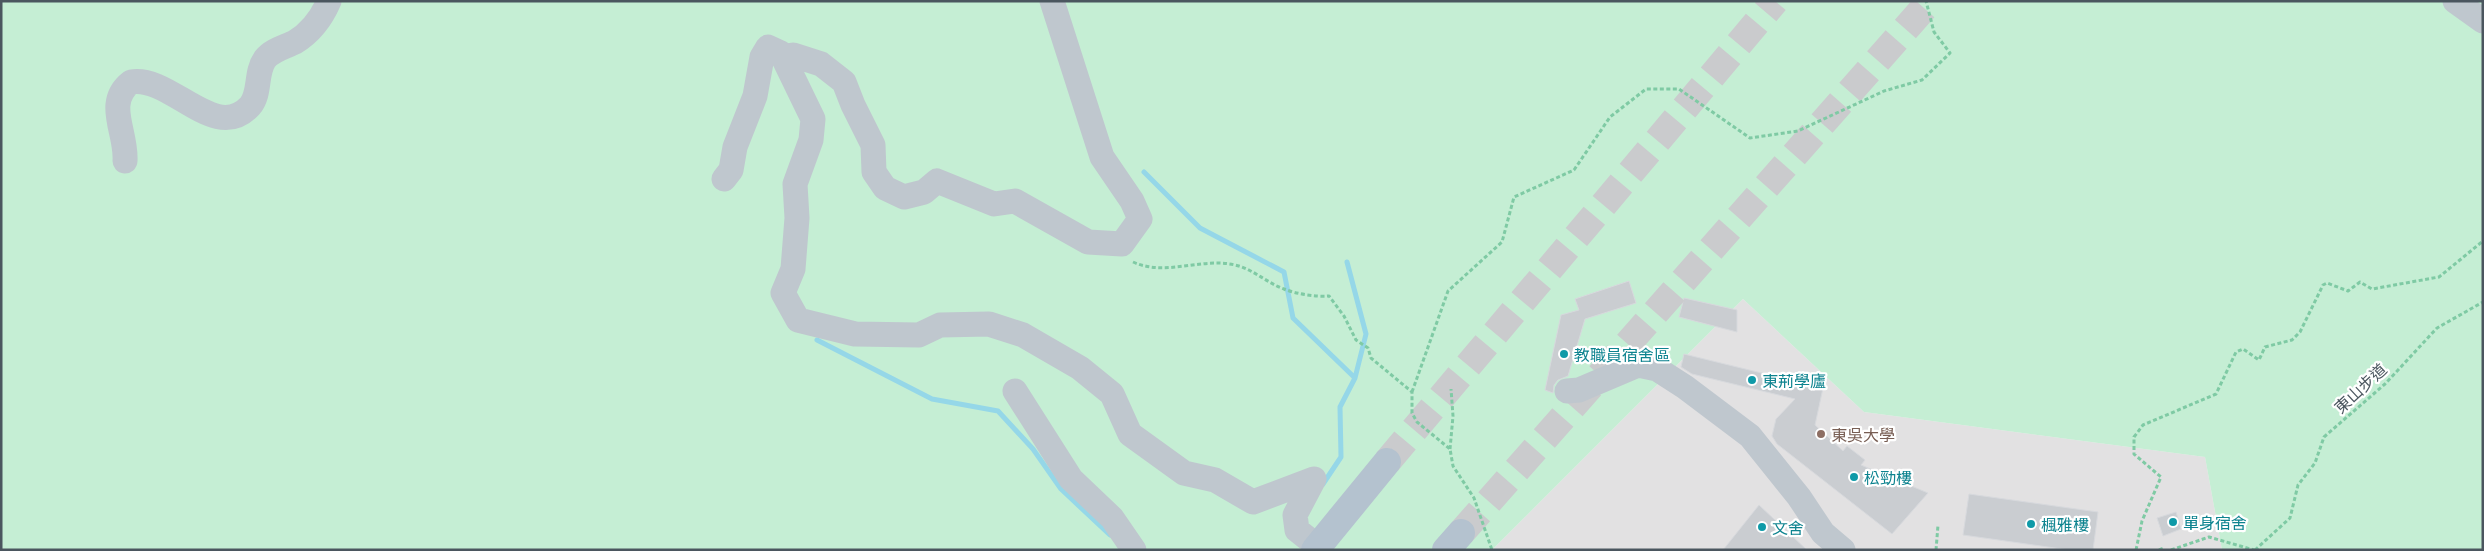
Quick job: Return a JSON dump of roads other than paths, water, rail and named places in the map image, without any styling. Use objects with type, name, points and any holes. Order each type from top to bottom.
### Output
[{"type":"main road","points":[[1311,544],[1387,462]]},
{"type":"lane","points":[[124,161],[126,146],[116,107],[119,95],[131,82],[152,82],[203,111],[218,118],[229,118],[243,112],[252,104],[259,70],[266,58],[307,33],[324,12],[329,1]]},
{"type":"lane","points":[[783,58],[793,55],[821,64],[844,82],[852,105],[873,145],[874,172],[886,188],[904,197],[924,192],[937,180],[994,204],[1015,201],[1088,242],[1122,244],[1140,219],[1132,201],[1102,157],[1052,1]]},
{"type":"lane","points":[[2455,1],[2483,22]]},
{"type":"lane","points":[[724,179],[731,170],[736,146],[755,96],[762,57],[768,47],[781,53],[798,94],[813,119],[811,140],[795,184],[797,218],[792,269],[784,293],[798,320],[855,334],[919,335],[940,325],[989,324],[1023,335],[1080,368],[1112,394],[1130,434],[1184,473],[1215,480],[1252,502],[1314,480],[1295,515],[1296,530],[1311,544]]},
{"type":"lane","points":[[1567,391],[1578,390],[1638,365],[1657,369],[1685,387],[1750,436],[1799,497],[1823,533],[1843,550]]},
{"type":"lane","points":[[1015,391],[1071,479],[1112,518],[1134,550]]},
{"type":"waterway","points":[[1144,172],[1200,228],[1284,272],[1293,318],[1355,378],[1340,407],[1341,457],[1323,484]]},
{"type":"waterway","points":[[1347,262],[1366,334],[1355,378]]},
{"type":"waterway","points":[[817,340],[932,399],[998,411],[1033,449],[1061,489],[1110,535]]},
{"type":"tunnel","points":[[1387,462],[1775,1]]},
{"type":"tunnel","points":[[1461,533],[1930,1]]},
{"type":"place","name":"教職員宿舍區","points":[[1564,354]]},
{"type":"place","name":"東荊學廬","points":[[1752,380]]},
{"type":"place","name":"東吳大學","points":[[1821,434]]},
{"type":"place","name":"松勁樓","points":[[1854,477]]},
{"type":"place","name":"單身宿舍","points":[[2173,522]]},
{"type":"place","name":"楓雅樓","points":[[2031,524]]},
{"type":"place","name":"文舍","points":[[1762,527]]}]
